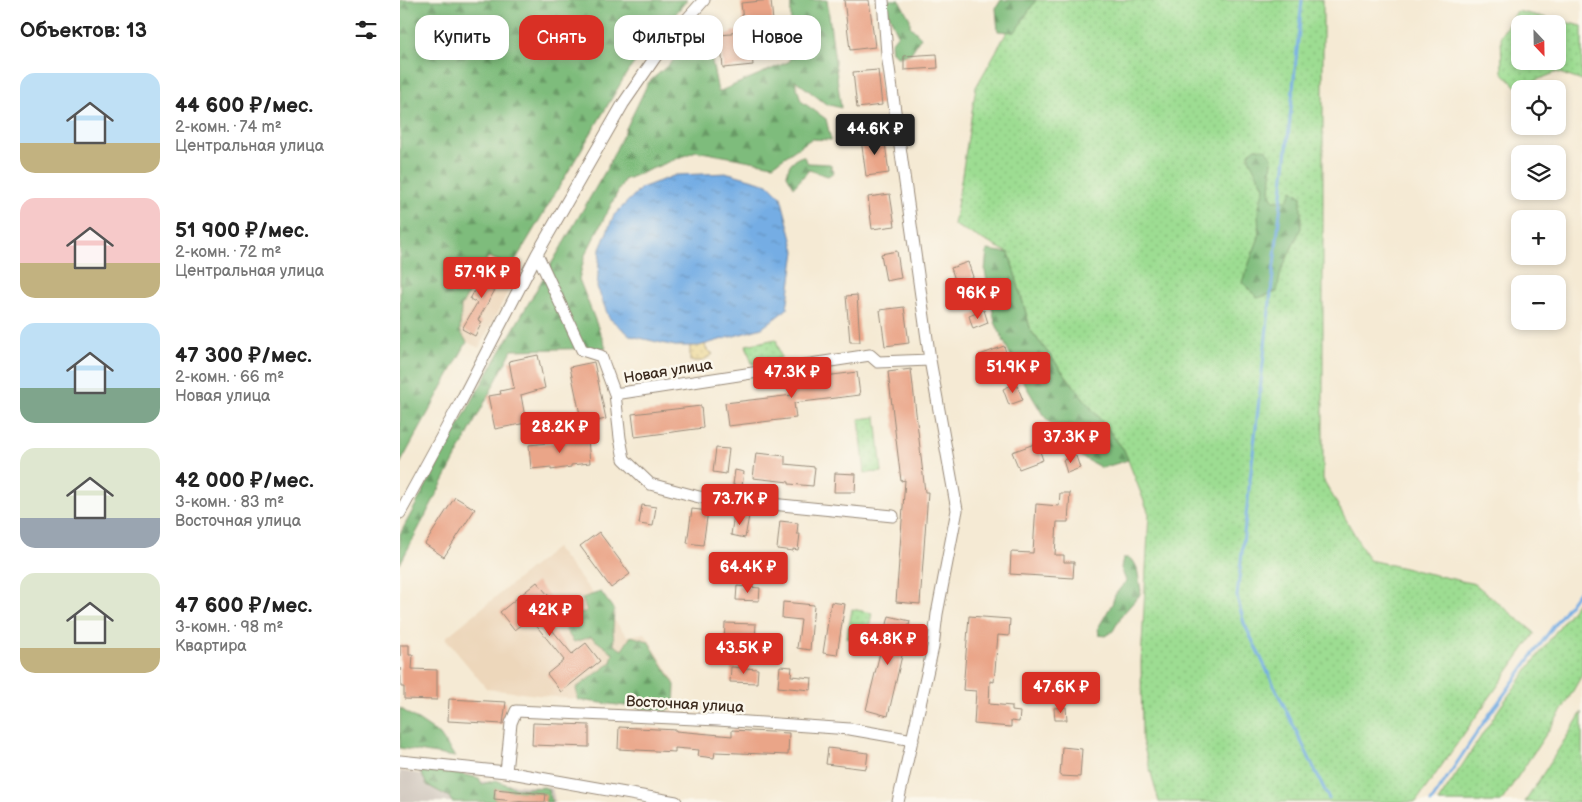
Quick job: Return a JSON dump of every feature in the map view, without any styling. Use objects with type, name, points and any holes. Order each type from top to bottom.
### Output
[{"type":"street","points":[[400,513],[538,254],[623,104],[663,46],[704,0]]},
{"type":"street","points":[[883,0],[887,54],[930,360],[957,510],[937,614],[933,647],[898,802]]},
{"type":"street","points":[[538,254],[582,350],[601,356],[615,394],[624,459],[650,484],[699,497],[893,516]]},
{"type":"street","name":"Новая улица","points":[[615,394],[870,355],[878,362],[930,360]]},
{"type":"street","name":"Восточная улица","points":[[506,772],[511,723],[516,711],[718,720],[850,729],[913,740]]},
{"type":"street","points":[[400,761],[506,772],[676,802]]},
{"type":"shaded area","points":[[489,256],[519,271],[479,348],[467,342],[460,331],[461,307]]},
{"type":"shaded area","points":[[556,548],[627,636],[645,633],[675,682],[674,711],[487,689],[445,638]]},
{"type":"shaded area","points":[[400,771],[440,777],[552,788],[555,802],[400,802]]},
{"type":"green space","points":[[400,0],[687,0],[675,15],[614,15],[614,60],[637,60],[628,71],[512,266],[488,257],[461,307],[460,331],[467,342],[400,464]]},
{"type":"green space","points":[[791,0],[827,0],[841,108],[826,104],[795,80],[801,101],[826,119],[831,140],[811,139],[773,165],[696,151],[624,180],[585,255],[579,279],[606,348],[512,350],[400,564],[400,534],[478,390],[606,170],[648,83],[674,60],[712,60],[718,92],[790,60],[821,60],[821,15],[791,15]]},
{"type":"green space","points":[[887,0],[899,0],[910,19],[910,26],[921,37],[911,53],[899,57],[892,52],[891,43],[898,34],[887,10]]},
{"type":"green space","points":[[1001,0],[1036,0],[1015,32],[998,31],[996,8]]},
{"type":"green space","points":[[1025,0],[1323,0],[1323,479],[1369,560],[1475,584],[1535,633],[1416,802],[1159,802],[1142,740],[1141,662],[1149,514],[1124,450],[1031,331],[1009,253],[954,225],[976,87]]},
{"type":"green space","points":[[1517,11],[1534,15],[1514,15]]},
{"type":"green space","points":[[1511,20],[1511,70],[1566,70],[1566,22],[1582,26],[1582,81],[1557,72],[1537,80],[1511,80],[1511,82],[1502,72],[1501,35]]},
{"type":"green space","points":[[1256,148],[1267,150],[1272,157],[1270,194],[1274,201],[1288,200],[1292,190],[1301,196],[1301,228],[1281,271],[1277,292],[1258,298],[1242,282],[1259,237],[1258,211],[1264,187],[1249,159],[1249,153]]},
{"type":"green space","points":[[803,156],[808,163],[830,164],[834,172],[828,176],[809,170],[794,187],[787,175],[789,168],[794,160]]},
{"type":"green space","points":[[987,250],[1009,253],[1031,331],[1124,450],[1128,460],[1102,468],[1080,456],[1043,415],[1020,376],[995,322],[985,271]]},
{"type":"green space","points":[[776,339],[781,358],[752,364],[746,345]]},
{"type":"green space","points":[[876,417],[882,472],[865,473],[859,419]]},
{"type":"green space","points":[[1123,558],[1128,558],[1134,562],[1137,568],[1141,591],[1139,596],[1122,615],[1113,631],[1105,636],[1099,635],[1098,628],[1115,595],[1126,581],[1121,568]]},
{"type":"green space","points":[[601,592],[614,610],[614,645],[622,650],[631,636],[648,641],[675,685],[674,706],[665,711],[578,700],[576,688],[611,663],[613,653],[591,637],[574,642],[566,631],[570,617],[587,611],[582,598]]},
{"type":"green space","points":[[1582,596],[1582,675],[1562,710],[1501,802],[1438,802],[1501,706]]},
{"type":"green space","points":[[852,609],[872,613],[866,642],[847,638]]},
{"type":"green space","points":[[400,708],[440,735],[455,757],[400,748]]},
{"type":"green space","points":[[1582,712],[1582,802],[1525,802],[1576,722]]},
{"type":"green space","points":[[427,767],[479,778],[482,784],[496,780],[517,789],[545,787],[552,802],[545,802],[545,794],[495,789],[494,799],[525,802],[452,802],[449,797],[427,785],[420,771]]},
{"type":"sand","points":[[705,344],[706,349],[713,354],[702,361],[690,361],[690,346]]},
{"type":"water","points":[[729,173],[768,184],[781,197],[795,251],[787,309],[762,328],[699,346],[675,346],[631,336],[609,318],[597,287],[600,249],[614,215],[641,188],[676,175]]},
{"type":"building","points":[[771,0],[772,15],[742,15],[741,3]]},
{"type":"building","points":[[844,0],[869,0],[875,47],[850,50]]},
{"type":"building","points":[[733,32],[733,60],[752,60],[753,65],[723,68],[723,35],[731,34]]},
{"type":"building","points":[[937,54],[938,68],[904,70],[904,56]]},
{"type":"building","points":[[878,70],[882,105],[857,108],[853,72]]},
{"type":"building","points":[[884,136],[889,173],[866,176],[861,139]]},
{"type":"building","points":[[890,194],[895,226],[872,229],[868,197]]},
{"type":"building","points":[[897,251],[901,278],[886,281],[881,254]]},
{"type":"building","points":[[968,262],[973,277],[956,283],[951,268]]},
{"type":"building","points":[[488,267],[503,276],[478,320],[482,322],[475,336],[462,329],[477,303],[470,299]]},
{"type":"building","points":[[857,295],[860,342],[850,342],[846,296]]},
{"type":"building","points":[[904,307],[909,343],[885,346],[880,310]]},
{"type":"building","points":[[984,310],[988,323],[973,329],[969,316]]},
{"type":"building","points":[[1004,346],[1008,359],[985,367],[980,355]]},
{"type":"building","points":[[538,355],[545,388],[521,395],[526,423],[495,429],[488,396],[501,394],[500,391],[514,388],[509,361]]},
{"type":"building","points":[[594,362],[606,419],[582,424],[570,367]]},
{"type":"building","points":[[911,369],[925,492],[928,492],[920,604],[896,602],[905,480],[901,481],[888,372]]},
{"type":"building","points":[[857,372],[860,395],[794,403],[796,418],[728,426],[725,403],[793,395],[792,380]]},
{"type":"building","points":[[1016,383],[1023,400],[1009,405],[1003,389]]},
{"type":"building","points":[[701,406],[703,428],[635,437],[632,414]]},
{"type":"building","points":[[588,439],[590,463],[551,470],[551,467],[531,469],[529,445]]},
{"type":"building","points":[[1037,443],[1043,460],[1019,469],[1012,452]]},
{"type":"building","points":[[716,448],[729,449],[726,474],[713,472]]},
{"type":"building","points":[[756,453],[785,456],[785,464],[815,467],[813,486],[753,478]]},
{"type":"building","points":[[1076,456],[1080,468],[1067,473],[1063,460]]},
{"type":"building","points":[[735,470],[744,472],[742,486],[733,485]]},
{"type":"building","points":[[835,473],[856,474],[855,492],[834,492]]},
{"type":"building","points":[[1060,493],[1070,493],[1068,522],[1057,522],[1055,555],[1064,555],[1064,562],[1074,562],[1073,578],[1010,574],[1011,552],[1033,553],[1036,504],[1059,506]]},
{"type":"building","points":[[455,497],[475,509],[444,557],[425,544]]},
{"type":"building","points":[[642,505],[656,507],[653,526],[639,524]]},
{"type":"building","points":[[692,509],[708,511],[703,545],[687,543]]},
{"type":"building","points":[[734,514],[749,516],[745,538],[731,535]]},
{"type":"building","points":[[780,521],[798,523],[797,534],[800,534],[798,550],[777,549]]},
{"type":"building","points":[[599,532],[630,574],[611,588],[580,546]]},
{"type":"building","points":[[537,582],[553,601],[538,613],[572,654],[586,643],[600,661],[561,692],[547,674],[564,660],[530,618],[514,630],[500,612]]},
{"type":"building","points":[[737,586],[760,588],[759,601],[736,600]]},
{"type":"building","points":[[783,602],[814,605],[810,650],[797,648],[801,620],[782,618]]},
{"type":"building","points":[[831,602],[845,604],[837,655],[823,653]]},
{"type":"building","points":[[889,616],[910,621],[888,716],[866,710]]},
{"type":"building","points":[[969,616],[1010,619],[1009,636],[998,635],[994,682],[990,681],[989,704],[1012,706],[1012,711],[1020,712],[1019,722],[1011,721],[1011,727],[974,724],[976,691],[963,690]]},
{"type":"building","points":[[725,623],[756,624],[755,643],[724,642]]},
{"type":"building","points":[[400,645],[409,645],[409,655],[413,655],[412,669],[437,670],[437,700],[404,699],[404,687],[401,687]]},
{"type":"building","points":[[780,666],[792,667],[791,676],[812,678],[811,690],[778,687]]},
{"type":"building","points":[[731,667],[758,669],[757,683],[730,682]]},
{"type":"building","points":[[449,699],[506,702],[503,724],[448,721]]},
{"type":"building","points":[[1066,707],[1067,720],[1055,720],[1054,708]]},
{"type":"building","points":[[533,723],[589,725],[589,747],[532,745]]},
{"type":"building","points":[[619,727],[676,730],[732,736],[732,730],[789,733],[788,755],[715,752],[714,758],[698,756],[699,750],[675,748],[675,752],[618,749]]},
{"type":"building","points":[[1062,747],[1082,749],[1080,777],[1060,776]]},
{"type":"building","points":[[828,748],[868,753],[866,769],[826,764]]},
{"type":"building","points":[[495,789],[546,794],[545,802],[494,799]]},
{"type":"waterway","points":[[1302,0],[1237,597],[1244,623],[1329,799]]},
{"type":"waterway","points":[[1431,802],[1484,722],[1582,587]]}]
